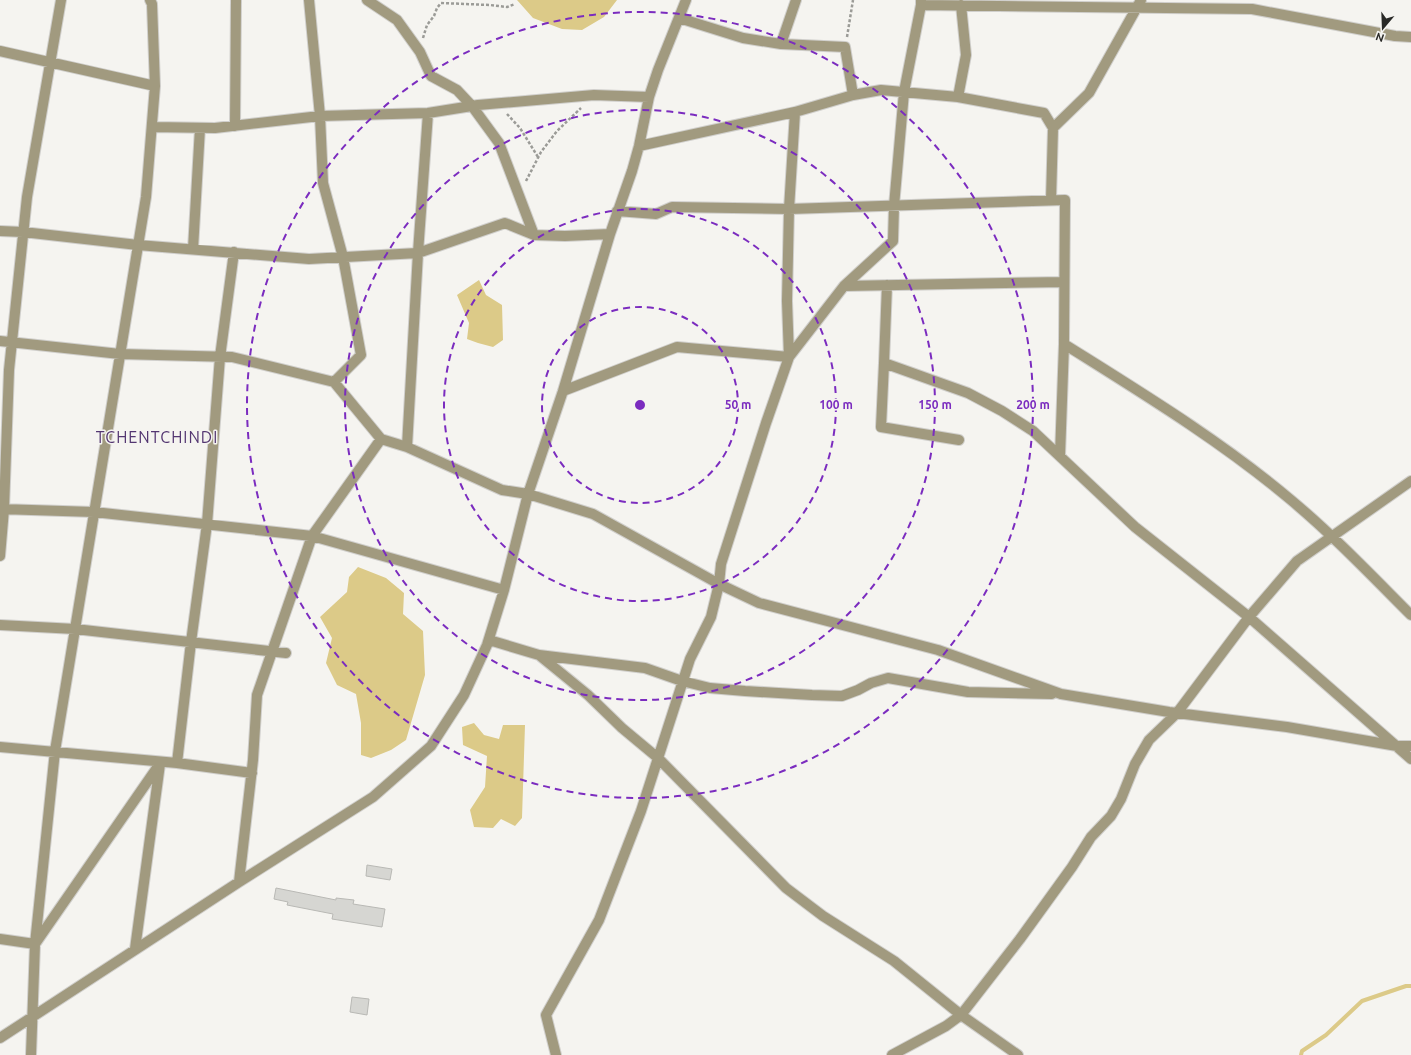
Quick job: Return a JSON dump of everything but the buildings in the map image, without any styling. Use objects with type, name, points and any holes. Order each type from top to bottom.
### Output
[{"type":"street","points":[[0,556],[3,466],[9,370],[23,232],[27,197],[61,0]]},
{"type":"street","points":[[31,1055],[35,944],[55,751],[146,197],[155,86],[152,4],[150,0]]},
{"type":"street","points":[[235,126],[236,0]]},
{"type":"street","points":[[309,0],[320,116],[323,183],[344,257],[361,355],[334,382]]},
{"type":"street","points":[[367,0],[397,20],[419,50],[431,76],[457,90],[472,106],[499,143],[534,235]]},
{"type":"street","points":[[0,1038],[135,949],[373,797],[431,746],[464,695],[489,640],[504,590],[528,494],[563,391],[617,211],[632,171],[639,146],[649,97],[658,70],[686,0]]},
{"type":"street","points":[[781,44],[796,0]]},
{"type":"street","points":[[556,1055],[546,1015],[599,920],[642,811],[682,681],[690,659],[711,617],[719,584],[721,564],[766,423],[789,357],[844,286],[893,240],[894,206],[904,92],[923,2],[961,5],[1139,4],[1252,9],[1395,36],[1411,37]]},
{"type":"street","points":[[1053,128],[1089,93],[1139,4]]},
{"type":"street","points":[[958,96],[966,55],[961,5]]},
{"type":"street","points":[[679,18],[743,38],[781,44],[845,47],[853,95]]},
{"type":"street","points":[[0,51],[155,86]]},
{"type":"street","points":[[639,146],[795,112],[853,95],[881,90],[958,96],[1044,113],[1053,128],[1051,200]]},
{"type":"street","points":[[152,128],[215,128],[320,116],[428,113],[498,103],[594,95],[649,97]]},
{"type":"street","points":[[789,357],[787,301],[789,209],[795,112]]},
{"type":"street","points":[[407,446],[428,113]]},
{"type":"street","points":[[193,249],[200,128]]},
{"type":"street","points":[[617,211],[656,214],[672,207],[789,209],[1065,200],[1064,344],[1060,456]]},
{"type":"street","points":[[0,232],[23,232],[309,259],[418,253],[505,223],[534,235],[565,236],[610,234]]},
{"type":"street","points":[[177,763],[207,524],[220,357],[234,252]]},
{"type":"street","points":[[844,286],[1064,282]]},
{"type":"street","points":[[887,285],[881,427],[959,440]]},
{"type":"street","points":[[0,340],[120,354],[232,358],[334,382],[381,439],[407,446],[502,490],[528,494],[593,514],[719,584],[759,603],[938,650],[1062,694]]},
{"type":"street","points":[[1064,344],[1219,444],[1290,499],[1334,537],[1411,615]]},
{"type":"street","points":[[563,391],[676,347],[789,357]]},
{"type":"street","points":[[884,363],[968,393],[1002,411],[1033,431],[1135,527],[1249,617],[1411,759]]},
{"type":"street","points":[[239,882],[252,773],[257,695],[271,651],[312,536],[381,439]]},
{"type":"street","points":[[892,1055],[946,1026],[961,1015],[1020,939],[1072,867],[1091,837],[1111,816],[1121,799],[1136,764],[1149,740],[1177,713],[1249,617],[1297,562],[1411,481]]},
{"type":"street","points":[[2,509],[94,512],[312,536],[504,590]]},
{"type":"street","points":[[0,626],[75,629],[286,653]]},
{"type":"street","points":[[489,640],[539,655],[645,668],[682,681],[710,688],[842,696],[871,683],[888,678],[968,692],[1062,694],[1177,713],[1287,727],[1397,746],[1411,746]]},
{"type":"street","points":[[539,655],[588,695],[622,728],[658,758],[786,888],[823,916],[894,961],[961,1015],[1018,1055]]},
{"type":"street","points":[[0,747],[177,763],[252,773]]},
{"type":"street","points":[[35,944],[161,762]]},
{"type":"street","points":[[135,949],[161,762]]},
{"type":"street","points":[[0,939],[35,944]]},
{"type":"path","points":[[845,47],[853,0]]},
{"type":"path","points":[[419,50],[427,25],[441,3],[508,6],[514,4]]},
{"type":"path","points":[[519,195],[541,152],[557,131],[594,95]]},
{"type":"path","points":[[498,103],[520,128],[538,157]]},
{"type":"shaded area","points":[[517,0],[617,0],[604,17],[582,30],[562,29],[533,18]]},
{"type":"shaded area","points":[[479,280],[486,295],[502,305],[503,340],[493,347],[467,339],[469,323],[457,295]]},
{"type":"shaded area","points":[[358,567],[386,578],[404,593],[403,614],[423,631],[425,675],[406,740],[391,750],[371,758],[361,755],[361,723],[356,694],[337,685],[326,663],[332,638],[320,617],[347,592],[349,577]]},
{"type":"shaded area","points":[[474,723],[484,735],[499,739],[503,725],[525,725],[522,818],[515,826],[501,819],[493,828],[474,827],[470,810],[485,787],[487,756],[463,745],[462,727]]},
{"type":"waterway","points":[[1301,1055],[1302,1051],[1326,1035],[1362,1001],[1406,986],[1411,986]]},
{"type":"district","name":"TCHENTCHINDI","points":[[157,437]]}]
